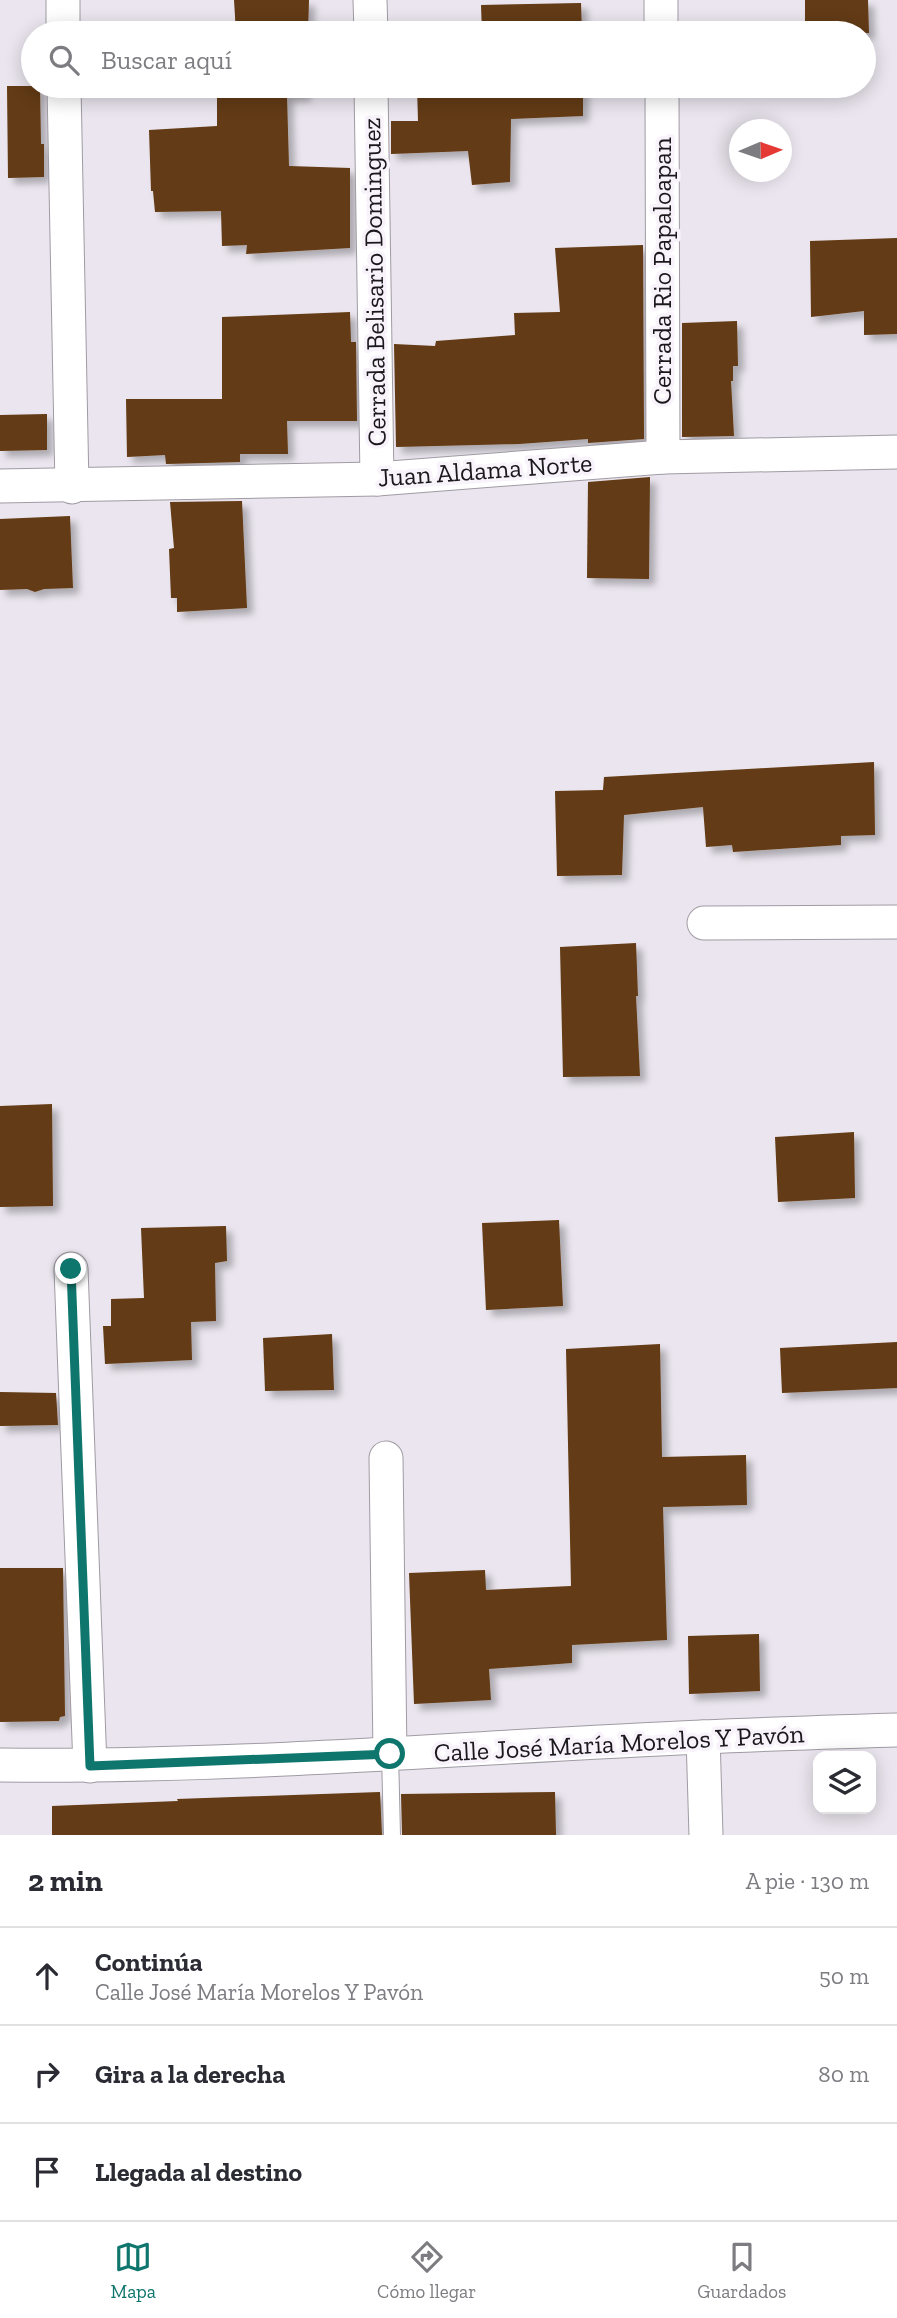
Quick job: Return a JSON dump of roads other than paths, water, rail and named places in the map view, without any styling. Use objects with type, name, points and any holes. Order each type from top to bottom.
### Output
[{"type":"street","points":[[62,0],[63,21]]},
{"type":"street","points":[[370,0],[370,21]]},
{"type":"street","points":[[661,0],[662,21]]},
{"type":"street","points":[[64,98],[72,487]]},
{"type":"street","name":"Cerrada Belisario Dominguez","points":[[371,98],[377,479]]},
{"type":"street","name":"Cerrada Rio Papaloapan","points":[[662,98],[663,457]]},
{"type":"street","name":"Juan Aldama Norte","points":[[0,486],[72,487],[377,479],[663,457],[897,452]]},
{"type":"street","points":[[704,923],[897,922]]},
{"type":"street","points":[[71,1269],[90,1766]]},
{"type":"street","points":[[386,1458],[390,1754]]},
{"type":"street","name":"Calle José María Morelos Y Pavón","points":[[0,1765],[90,1766],[897,1730]]},
{"type":"street","points":[[702,1737],[706,1835]]},
{"type":"lane","points":[[390,1754],[392,1835]]}]
